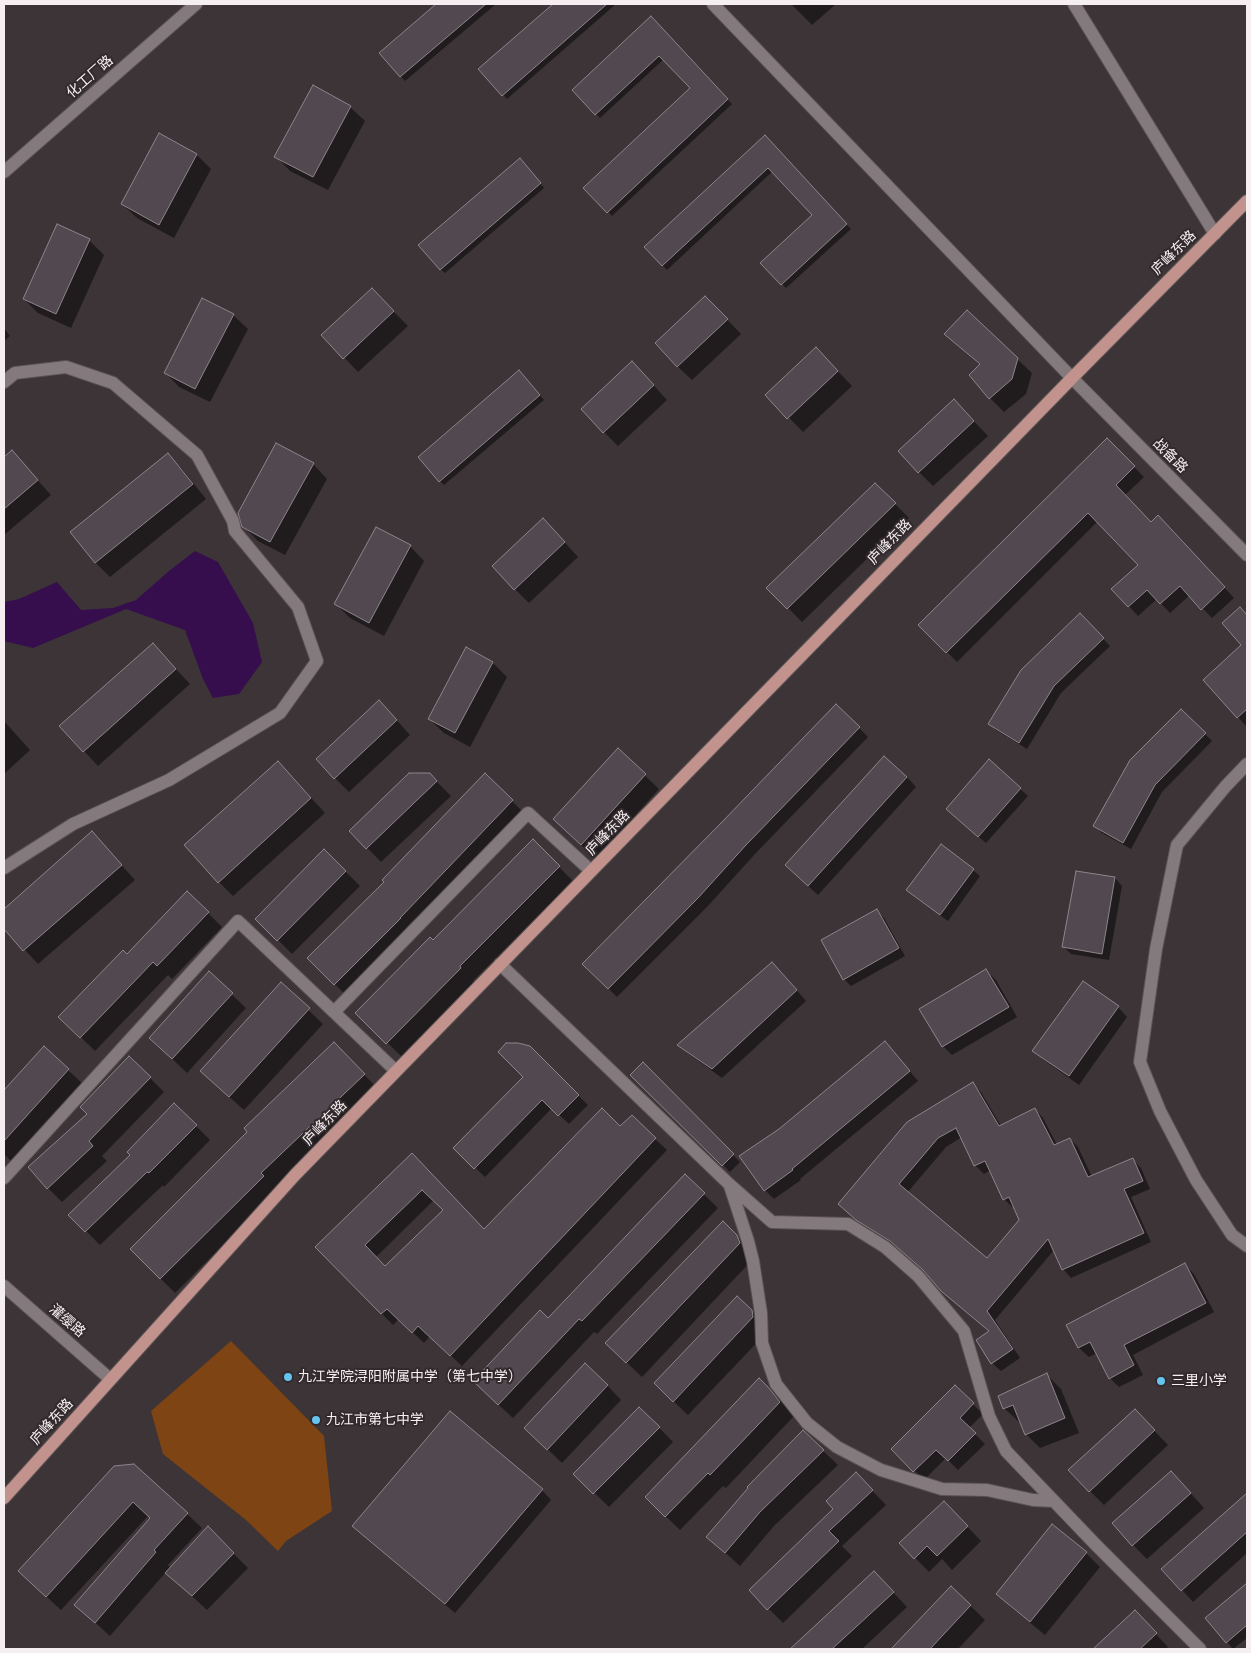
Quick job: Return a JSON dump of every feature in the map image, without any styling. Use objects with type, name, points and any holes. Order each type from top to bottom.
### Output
[{"type":"main road","name":"庐峰东路","points":[[4,1498],[295,1175],[1247,201]]},
{"type":"street","name":"化工厂路","points":[[4,172],[196,4]]},
{"type":"street","name":"战备路","points":[[713,4],[1072,378],[1247,555]]},
{"type":"street","points":[[1074,4],[1215,234]]},
{"type":"street","points":[[4,382],[15,373],[66,367],[112,383],[197,455],[233,521],[235,531],[298,606],[316,661],[280,713],[169,780],[72,824],[4,868]]},
{"type":"street","points":[[1247,764],[1225,787],[1177,845],[1156,949],[1140,1062],[1160,1111],[1196,1180],[1232,1235],[1247,1246]]},
{"type":"street","points":[[334,1012],[528,813],[591,871]]},
{"type":"street","points":[[4,1178],[238,921],[396,1071]]},
{"type":"street","points":[[500,964],[729,1184],[772,1222],[848,1224],[885,1247],[918,1276],[964,1331],[989,1416],[1006,1451],[1200,1649]]},
{"type":"street","points":[[729,1184],[753,1261],[761,1313],[762,1343],[776,1384],[807,1423],[837,1447],[881,1470],[942,1489],[987,1490],[1033,1500],[1054,1501]]},
{"type":"street","name":"灌缨路","points":[[4,1286],[110,1379]]},
{"type":"shaded area","points":[[195,551],[218,562],[253,623],[262,662],[239,694],[213,698],[203,679],[185,630],[126,609],[33,648],[4,641],[4,602],[19,599],[57,582],[81,610],[113,608],[136,600]]},
{"type":"shaded area","points":[[231,1341],[324,1436],[332,1511],[286,1541],[278,1551],[246,1520],[163,1454],[151,1411]]},
{"type":"building","points":[[436,4],[486,4],[400,77],[379,53]]},
{"type":"building","points":[[553,4],[607,4],[502,96],[478,69]]},
{"type":"building","points":[[651,16],[728,99],[607,213],[583,188],[690,88],[659,56],[595,115],[572,90]]},
{"type":"building","points":[[313,85],[351,106],[313,177],[274,157]]},
{"type":"building","points":[[159,133],[197,154],[159,225],[121,204]]},
{"type":"building","points":[[765,135],[847,224],[781,285],[760,263],[812,215],[768,168],[662,266],[644,247]]},
{"type":"building","points":[[520,158],[541,183],[440,270],[418,245]]},
{"type":"building","points":[[57,224],[90,239],[56,314],[23,299]]},
{"type":"building","points":[[372,288],[394,311],[343,359],[321,335]]},
{"type":"building","points":[[705,296],[728,319],[677,367],[655,343]]},
{"type":"building","points":[[202,298],[234,314],[195,389],[164,373]]},
{"type":"building","points":[[967,310],[1018,358],[1012,379],[989,399],[969,375],[980,364],[944,334]]},
{"type":"building","points":[[816,347],[838,371],[787,419],[765,395]]},
{"type":"building","points":[[632,361],[654,385],[603,433],[581,409]]},
{"type":"building","points":[[519,370],[540,395],[439,482],[418,457]]},
{"type":"building","points":[[954,399],[974,421],[918,473],[898,451]]},
{"type":"building","points":[[1107,438],[1135,466],[1116,485],[1151,522],[1158,515],[1225,587],[1201,610],[1180,586],[1160,604],[1147,590],[1128,607],[1111,589],[1138,565],[1088,513],[946,653],[918,625]]},
{"type":"building","points":[[276,443],[314,463],[270,542],[242,527],[238,513]]},
{"type":"building","points":[[12,450],[38,480],[4,509],[4,457]]},
{"type":"building","points":[[168,453],[193,484],[95,563],[70,532]]},
{"type":"building","points":[[875,483],[896,503],[787,609],[766,588]]},
{"type":"building","points":[[543,518],[565,542],[514,590],[492,566]]},
{"type":"building","points":[[376,527],[411,545],[369,623],[334,604]]},
{"type":"building","points":[[1240,607],[1247,615],[1247,709],[1237,718],[1203,680],[1241,645],[1222,623]]},
{"type":"building","points":[[1080,613],[1104,638],[1054,686],[1019,743],[988,724],[1021,670]]},
{"type":"building","points":[[153,643],[176,669],[83,752],[59,726]]},
{"type":"building","points":[[466,647],[493,662],[455,733],[428,719]]},
{"type":"building","points":[[379,700],[397,720],[334,779],[316,759]]},
{"type":"building","points":[[836,704],[860,727],[746,845],[698,898],[608,989],[582,964]]},
{"type":"building","points":[[1181,709],[1206,733],[1155,785],[1123,843],[1093,826],[1130,760]]},
{"type":"building","points":[[618,748],[646,774],[581,845],[553,819]]},
{"type":"building","points":[[884,756],[907,777],[808,886],[785,865]]},
{"type":"building","points":[[989,759],[1021,788],[978,837],[946,809]]},
{"type":"building","points":[[278,761],[311,798],[218,883],[184,845]]},
{"type":"building","points":[[409,773],[430,773],[437,781],[366,849],[349,831]]},
{"type":"building","points":[[485,773],[513,800],[401,918],[334,985],[307,958],[384,882],[382,880]]},
{"type":"building","points":[[92,831],[122,865],[23,951],[4,929],[4,909]]},
{"type":"building","points":[[533,839],[560,866],[460,966],[461,968],[386,1044],[355,1013],[430,937],[433,940]]},
{"type":"building","points":[[941,844],[974,869],[940,915],[906,890]]},
{"type":"building","points":[[324,849],[346,871],[277,941],[255,919]]},
{"type":"building","points":[[1076,871],[1115,877],[1102,954],[1062,947]]},
{"type":"building","points":[[187,891],[209,912],[157,966],[153,962],[80,1038],[58,1017],[123,950],[127,954]]},
{"type":"building","points":[[877,909],[899,948],[843,980],[821,940]]},
{"type":"building","points":[[772,962],[797,990],[712,1069],[677,1045]]},
{"type":"building","points":[[986,969],[1009,1007],[942,1047],[919,1009]]},
{"type":"building","points":[[209,971],[233,993],[172,1059],[149,1038]]},
{"type":"building","points":[[1083,981],[1119,1006],[1069,1076],[1032,1051]]},
{"type":"building","points":[[281,982],[310,1008],[229,1097],[200,1071]]},
{"type":"building","points":[[885,1041],[910,1071],[793,1170],[764,1191],[739,1156],[779,1129]]},
{"type":"building","points":[[334,1042],[365,1074],[261,1173],[264,1176],[160,1279],[130,1249],[247,1132],[244,1128]]},
{"type":"building","points":[[506,1043],[530,1046],[579,1095],[558,1116],[542,1100],[474,1169],[453,1148],[523,1077],[498,1052]]},
{"type":"building","points":[[44,1046],[69,1069],[4,1141],[4,1090]]},
{"type":"building","points":[[129,1056],[151,1077],[89,1141],[93,1146],[47,1189],[28,1167],[87,1114],[80,1107]]},
{"type":"building","points":[[643,1062],[734,1154],[722,1166],[630,1075]]},
{"type":"building","points":[[973,1082],[999,1126],[1035,1108],[1054,1145],[1070,1138],[1088,1177],[1133,1158],[1143,1181],[1124,1189],[1144,1233],[1062,1270],[1048,1239],[987,1311],[1013,1349],[991,1364],[976,1340],[989,1331],[941,1291],[923,1270],[890,1241],[856,1220],[838,1204],[907,1122]],"holes":[[[956,1128],[974,1166],[985,1161],[1003,1200],[1009,1197],[1019,1220],[987,1258],[899,1184],[938,1138]]]},
{"type":"building","points":[[174,1103],[197,1125],[149,1173],[147,1172],[85,1232],[68,1215],[130,1155],[127,1152]]},
{"type":"building","points":[[602,1108],[620,1126],[632,1115],[656,1138],[450,1356],[418,1326],[412,1333],[387,1309],[381,1314],[315,1247],[412,1153],[484,1229]],"holes":[[[422,1190],[443,1210],[385,1266],[365,1245]]]},
{"type":"building","points":[[685,1174],[705,1193],[582,1321],[579,1319],[498,1405],[473,1381],[540,1310],[548,1318]]},
{"type":"building","points":[[723,1221],[737,1235],[740,1243],[626,1363],[605,1343]]},
{"type":"building","points":[[1185,1263],[1206,1303],[1124,1345],[1134,1365],[1109,1379],[1090,1342],[1078,1348],[1066,1325]]},
{"type":"building","points":[[737,1296],[752,1310],[753,1317],[673,1402],[654,1383]]},
{"type":"building","points":[[585,1363],[608,1385],[547,1450],[524,1428]]},
{"type":"building","points":[[1047,1373],[1065,1418],[1025,1435],[1013,1405],[1003,1409],[998,1396]]},
{"type":"building","points":[[759,1378],[780,1402],[710,1475],[708,1473],[665,1517],[645,1497]]},
{"type":"building","points":[[955,1385],[974,1403],[960,1418],[976,1433],[948,1461],[936,1450],[913,1472],[891,1449]]},
{"type":"building","points":[[639,1407],[660,1427],[593,1494],[573,1474]]},
{"type":"building","points":[[1135,1409],[1155,1430],[1089,1492],[1068,1470]]},
{"type":"building","points":[[450,1411],[543,1489],[445,1604],[352,1526]]},
{"type":"building","points":[[803,1430],[824,1450],[760,1512],[725,1553],[706,1537],[747,1487]]},
{"type":"building","points":[[134,1464],[188,1513],[154,1550],[156,1552],[95,1623],[74,1605],[150,1518],[133,1502],[46,1597],[18,1571],[114,1466]]},
{"type":"building","points":[[1171,1471],[1191,1493],[1132,1546],[1112,1523]]},
{"type":"building","points":[[856,1472],[873,1490],[829,1531],[839,1541],[767,1610],[749,1590],[833,1509],[826,1501]]},
{"type":"building","points":[[1247,1493],[1247,1532],[1181,1591],[1161,1569]]},
{"type":"building","points":[[944,1501],[968,1526],[937,1556],[927,1546],[914,1559],[899,1543]]},
{"type":"building","points":[[1052,1524],[1087,1552],[1030,1622],[996,1594]]},
{"type":"building","points":[[208,1526],[234,1553],[192,1596],[165,1573]]},
{"type":"building","points":[[874,1571],[894,1592],[832,1649],[790,1649]]},
{"type":"building","points":[[1247,1583],[1247,1625],[1226,1643],[1205,1618]]},
{"type":"building","points":[[951,1586],[971,1605],[930,1649],[891,1649]]},
{"type":"building","points":[[1135,1610],[1157,1633],[1140,1649],[1093,1649]]},
{"type":"place","name":"九江学院浔阳附属中学（第七中学）","points":[[288,1377]]},
{"type":"place","name":"三里小学","points":[[1161,1381]]},
{"type":"place","name":"九江市第七中学","points":[[316,1420]]}]
